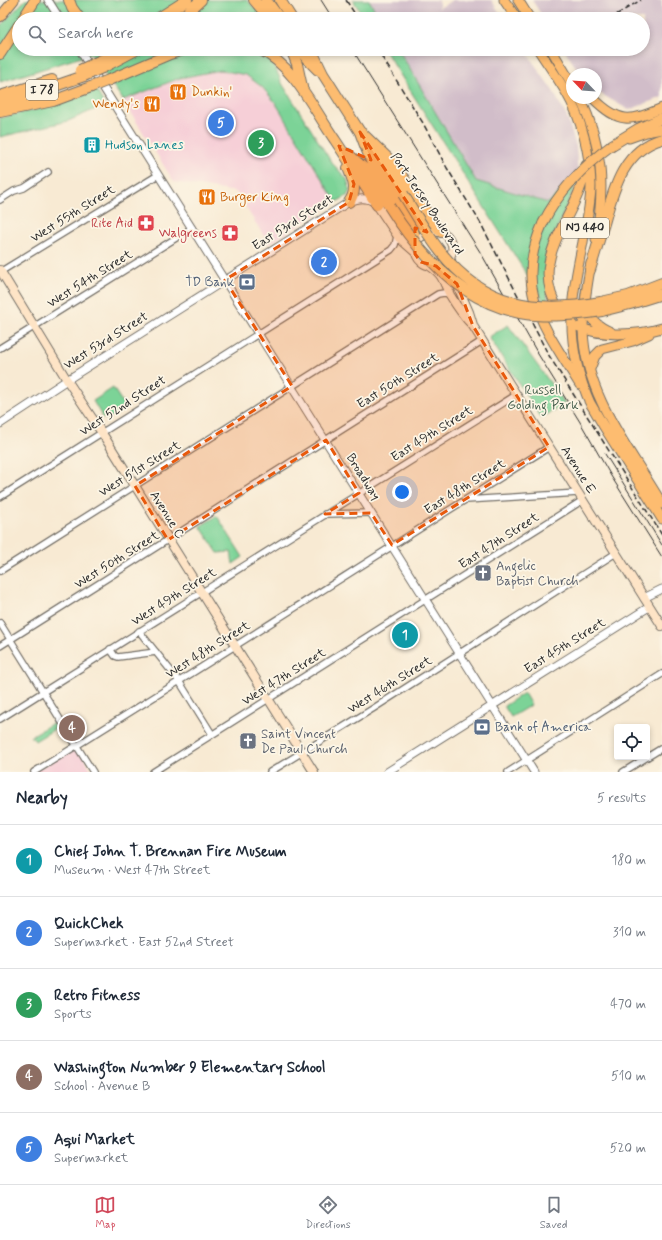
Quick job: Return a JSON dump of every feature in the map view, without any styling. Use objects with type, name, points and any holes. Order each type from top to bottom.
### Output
[{"type":"highway","points":[[0,17],[14,0]]},
{"type":"highway","points":[[28,12],[36,0]]},
{"type":"highway","points":[[69,0],[75,12]]},
{"type":"highway","points":[[168,12],[188,0]]},
{"type":"highway","points":[[175,12],[188,0]]},
{"type":"highway","points":[[188,12],[201,0]]},
{"type":"highway","points":[[254,0],[264,12]]},
{"type":"highway","points":[[266,0],[275,12]]},
{"type":"highway","points":[[280,0],[288,12]]},
{"type":"highway","points":[[504,0],[512,12]]},
{"type":"highway","points":[[518,0],[526,12]]},
{"type":"highway","points":[[0,54],[12,36]]},
{"type":"highway","name":"I 78","points":[[99,65],[113,56]]},
{"type":"highway","name":"I 78","points":[[0,105],[121,56]]},
{"type":"highway","points":[[0,112],[53,101],[109,80],[165,56]]},
{"type":"highway","points":[[270,56],[277,60],[302,89],[377,205]]},
{"type":"highway","points":[[294,56],[302,89]]},
{"type":"highway","points":[[305,56],[323,74]]},
{"type":"highway","points":[[314,56],[323,74],[360,132],[371,161],[406,215],[414,234],[415,247]]},
{"type":"highway","name":"NJ 440","points":[[543,56],[560,82],[572,104],[581,127],[590,178],[590,197],[572,306],[572,324],[576,360],[591,405],[662,519]]},
{"type":"highway","points":[[557,58],[566,68]]},
{"type":"highway","points":[[557,58],[566,74]]},
{"type":"highway","name":"I 78","points":[[0,96],[82,72]]},
{"type":"highway","name":"NJ 440","points":[[582,104],[595,137],[601,173],[600,213],[584,300],[583,329],[586,356],[596,391],[605,411],[662,504]]},
{"type":"highway","points":[[600,104],[611,113],[630,119],[643,116],[662,108]]},
{"type":"highway","points":[[591,405],[545,327],[534,301],[530,282],[531,263],[535,242],[543,223],[556,200],[572,179],[595,157],[612,145],[638,129],[662,118]]},
{"type":"highway","points":[[612,145],[638,134],[662,129]]},
{"type":"highway","points":[[360,132],[394,164],[433,222],[436,232],[420,229],[406,215]]},
{"type":"highway","name":"Port Jersey Boulevard","points":[[360,132],[380,157],[445,257],[466,278],[489,293],[514,303],[531,306],[602,307],[662,283]]},
{"type":"highway","points":[[590,270],[612,196],[621,174],[636,153],[649,144],[662,139]]},
{"type":"highway","points":[[339,146],[371,161]]},
{"type":"highway","points":[[339,146],[354,184],[354,192],[349,202]]},
{"type":"highway","name":"Port Jersey Boulevard","points":[[339,146],[366,170],[388,206],[410,237],[432,262],[458,284],[485,301],[511,311],[530,315],[559,316],[602,307],[630,304],[662,294]]},
{"type":"highway","points":[[586,149],[585,171],[582,185],[556,241],[548,264],[548,281],[554,302],[562,315],[572,324],[583,329],[599,333],[637,333],[661,329]]},
{"type":"highway","points":[[554,302],[563,306],[572,306],[584,300],[586,310],[592,320],[601,328],[614,333]]},
{"type":"highway","points":[[602,307],[662,301]]},
{"type":"highway","points":[[590,370],[593,359],[602,349],[639,339],[661,329]]},
{"type":"main road","points":[[377,205],[397,236],[415,247],[421,262],[432,266],[441,265],[448,260],[452,252],[450,239],[436,232],[421,237],[415,247]]},
{"type":"main road","name":"Avenue E","points":[[452,252],[450,266],[469,312],[473,326]]},
{"type":"main road","name":"Avenue E","points":[[428,265],[441,275],[463,316],[473,326],[662,626]]},
{"type":"main road","name":"Avenue C","points":[[0,271],[314,772]]},
{"type":"street","points":[[48,0],[56,12]]},
{"type":"street","name":"Broadway","points":[[83,56],[534,772]]},
{"type":"street","points":[[0,200],[14,191],[24,188],[48,172]]},
{"type":"street","name":"West 55th Street","points":[[0,271],[158,175]]},
{"type":"street","name":"East 53rd Street","points":[[225,280],[349,202],[363,198],[370,200],[377,205]]},
{"type":"street","name":"West 54th Street","points":[[0,348],[192,228]]},
{"type":"street","name":"West 52nd Street","points":[[0,497],[391,250],[395,245],[397,236]]},
{"type":"street","name":"West 53rd Street","points":[[0,424],[225,280]]},
{"type":"street","name":"West 51st Street","points":[[0,571],[438,294],[450,294]]},
{"type":"street","name":"East 50th Street","points":[[326,440],[482,341]]},
{"type":"street","name":"East 49th Street","points":[[359,493],[516,395]]},
{"type":"street","name":"West 50th Street","points":[[0,646],[326,440]]},
{"type":"street","name":"East 48th Street","points":[[392,545],[549,447]]},
{"type":"street","name":"West 49th Street","points":[[0,719],[359,493]]},
{"type":"street","points":[[464,500],[578,493]]},
{"type":"street","name":"East 47th Street","points":[[426,600],[583,500]]},
{"type":"street","points":[[325,514],[371,513]]},
{"type":"street","name":"West 48th Street","points":[[34,772],[235,646],[392,545]]},
{"type":"street","name":"West 46th Street","points":[[270,772],[616,553]]},
{"type":"street","points":[[644,598],[662,589]]},
{"type":"street","name":"West 47th Street","points":[[153,772],[426,600]]},
{"type":"street","name":"East 45th Street","points":[[387,772],[650,606]]},
{"type":"street","points":[[0,623],[93,772]]},
{"type":"street","points":[[139,632],[179,681],[212,734]]},
{"type":"street","points":[[110,649],[115,656],[156,652]]},
{"type":"street","points":[[508,772],[662,674]]},
{"type":"street","points":[[623,772],[662,748]]},
{"type":"highlighted area","points":[[360,132],[427,232],[415,228],[415,254],[421,262],[436,266],[457,284],[473,326],[549,447],[392,545],[371,513],[325,514],[359,493],[326,440],[168,540],[135,486],[292,386],[225,280],[349,202],[354,184],[339,146],[371,160]]},
{"type":"shaded area","points":[[369,0],[439,0],[439,8],[453,0],[491,0],[499,12],[376,12]]},
{"type":"shaded area","points":[[532,0],[662,0],[662,97],[629,110],[602,94],[602,68],[576,68],[568,56],[650,56],[650,12],[540,12]]},
{"type":"shaded area","points":[[402,56],[529,56],[553,91],[567,117],[576,146],[578,175],[548,203],[476,181]]},
{"type":"shaded area","points":[[220,70],[246,75],[262,87],[275,102],[336,202],[269,244],[236,192],[174,182],[123,100],[180,78]]},
{"type":"shaded area","points":[[76,746],[93,772],[34,772]]},
{"type":"green space","points":[[25,0],[247,0],[258,12],[13,12]]},
{"type":"green space","points":[[353,0],[369,0],[376,12],[361,12]]},
{"type":"green space","points":[[12,14],[12,56],[84,56],[0,82],[0,26]]},
{"type":"green space","points":[[92,56],[272,56],[271,59],[283,85],[332,163],[347,179],[350,190],[347,196],[336,202],[275,102],[262,87],[246,75],[220,70],[180,78],[123,100]]},
{"type":"green space","points":[[388,56],[402,56],[476,181],[548,203],[578,175],[578,179],[546,254],[548,308]]},
{"type":"green space","points":[[96,90],[105,105],[68,121],[0,137],[0,118],[63,103]]},
{"type":"green space","name":"Russell Golding Park","points":[[508,325],[565,403],[541,418],[489,337]]},
{"type":"green space","points":[[113,388],[126,408],[108,419],[103,418],[93,401]]},
{"type":"green space","points":[[217,516],[243,557],[233,564],[231,552],[218,553],[200,526]]},
{"type":"green space","points":[[524,693],[531,705],[511,717],[504,706]]},
{"type":"green space","points":[[53,723],[56,728],[35,741],[31,736]]},
{"type":"tram line","points":[[321,0],[329,12]]},
{"type":"tram line","points":[[356,56],[482,255],[538,354],[611,476],[662,557]]},
{"type":"tram line","points":[[605,454],[662,545]]},
{"type":"railway","points":[[346,0],[354,12]]},
{"type":"railway","points":[[621,12],[641,0]]},
{"type":"railway","points":[[381,56],[423,123],[447,168],[480,222],[548,354],[662,535]]},
{"type":"place","name":"Dunkin'","points":[[178,92]]},
{"type":"place","name":"Wendy's","points":[[152,104]]},
{"type":"place","name":"Aqui Market","points":[[221,123]]},
{"type":"place","name":"Retro Fitness","points":[[261,143]]},
{"type":"place","name":"Hudson Lanes","points":[[92,145]]},
{"type":"place","name":"Burger King","points":[[207,197]]},
{"type":"place","name":"Rite Aid","points":[[146,223]]},
{"type":"place","name":"Walgreens","points":[[230,233]]},
{"type":"place","name":"QuickChek","points":[[324,262]]},
{"type":"place","name":"TD Bank","points":[[247,282]]},
{"type":"place","name":"Angelic Baptist Church","points":[[483,573]]},
{"type":"place","name":"Chief John T. Brennan Fire Museum","points":[[405,635]]},
{"type":"place","name":"Bank of America","points":[[482,727]]},
{"type":"place","name":"Washington Number 9 Elementary School","points":[[72,728]]},
{"type":"place","name":"Saint Vincent De Paul Church","points":[[248,741]]}]
